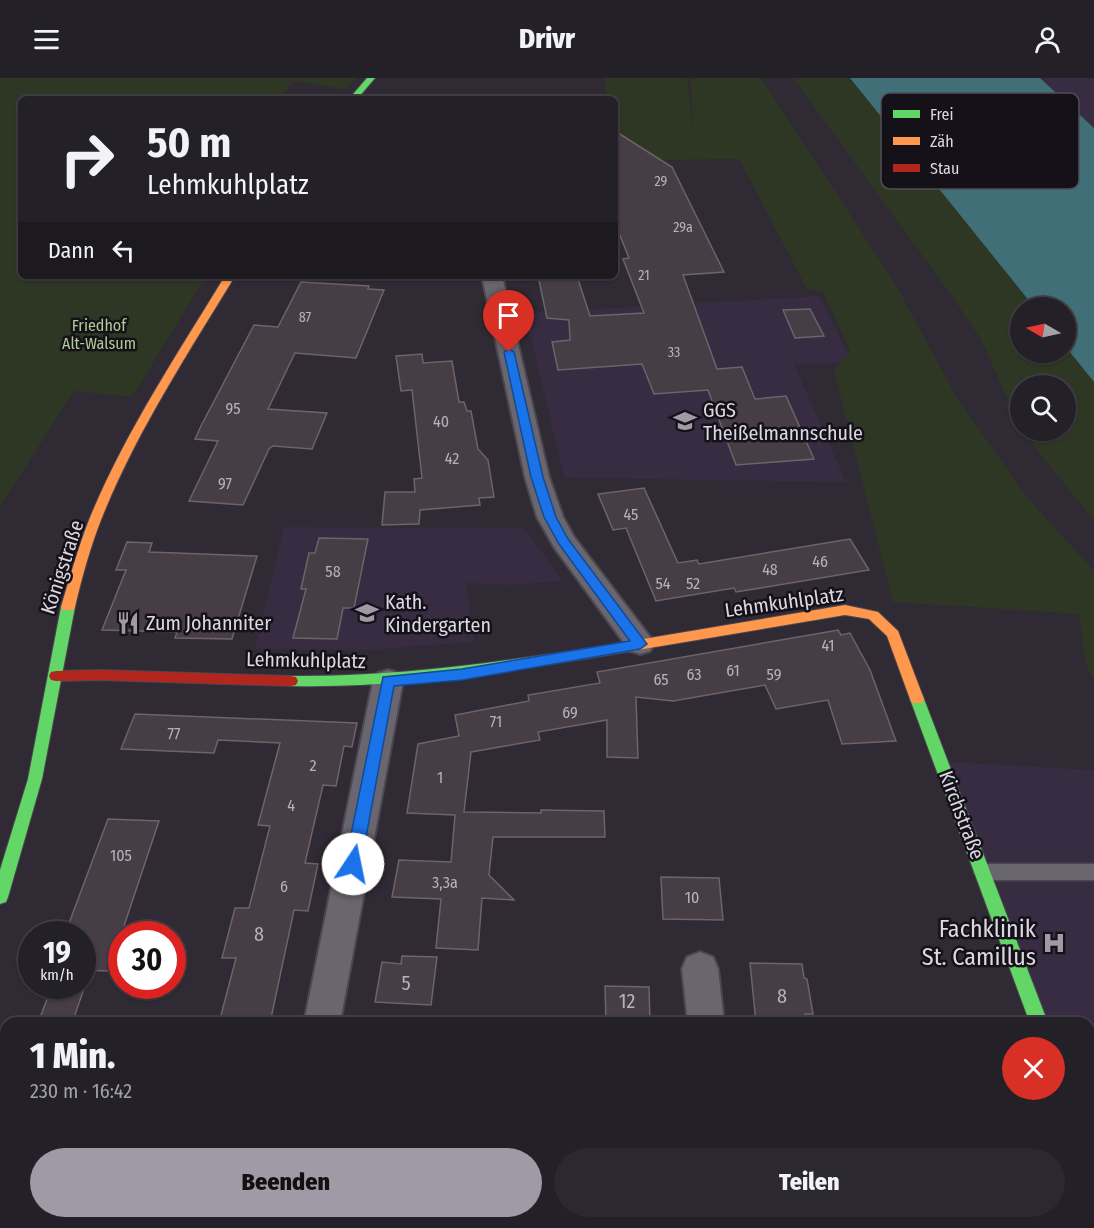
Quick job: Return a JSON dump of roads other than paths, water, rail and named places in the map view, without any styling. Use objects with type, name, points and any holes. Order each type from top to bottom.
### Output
[{"type":"street","points":[[359,96],[372,78]]},
{"type":"street","name":"Königstraße","points":[[0,897],[20,836],[44,742],[66,611],[82,557],[145,418],[228,279]]},
{"type":"street","points":[[493,279],[537,477],[550,517],[563,541],[640,644]]},
{"type":"street","name":"Lehmkuhlplatz","points":[[56,676],[100,675],[311,682],[388,681],[462,674],[845,610],[873,615]]},
{"type":"street","name":"Kirchstraße","points":[[873,615],[893,634],[1037,1017]]},
{"type":"street","points":[[323,1017],[388,681]]},
{"type":"street","points":[[700,969],[705,1017]]},
{"type":"lane","points":[[983,872],[1094,872]]},
{"type":"water","points":[[850,78],[1040,78],[1056,93],[881,93],[881,117]]},
{"type":"water","points":[[1079,114],[1094,128],[1094,382],[1076,360],[1076,297],[1026,297],[939,189],[1079,189]]},
{"type":"place","name":"GGS Theißelmannschule","points":[[685,421]]},
{"type":"place","name":"Kath. Kindergarten","points":[[367,613]]},
{"type":"place","name":"Zum Johanniter","points":[[128,623]]},
{"type":"place","name":"Fachklinik St. Camillus","points":[[1054,943]]},
{"type":"park label","name":"Friedhof Alt-Walsum","points":[[99,334]]}]
